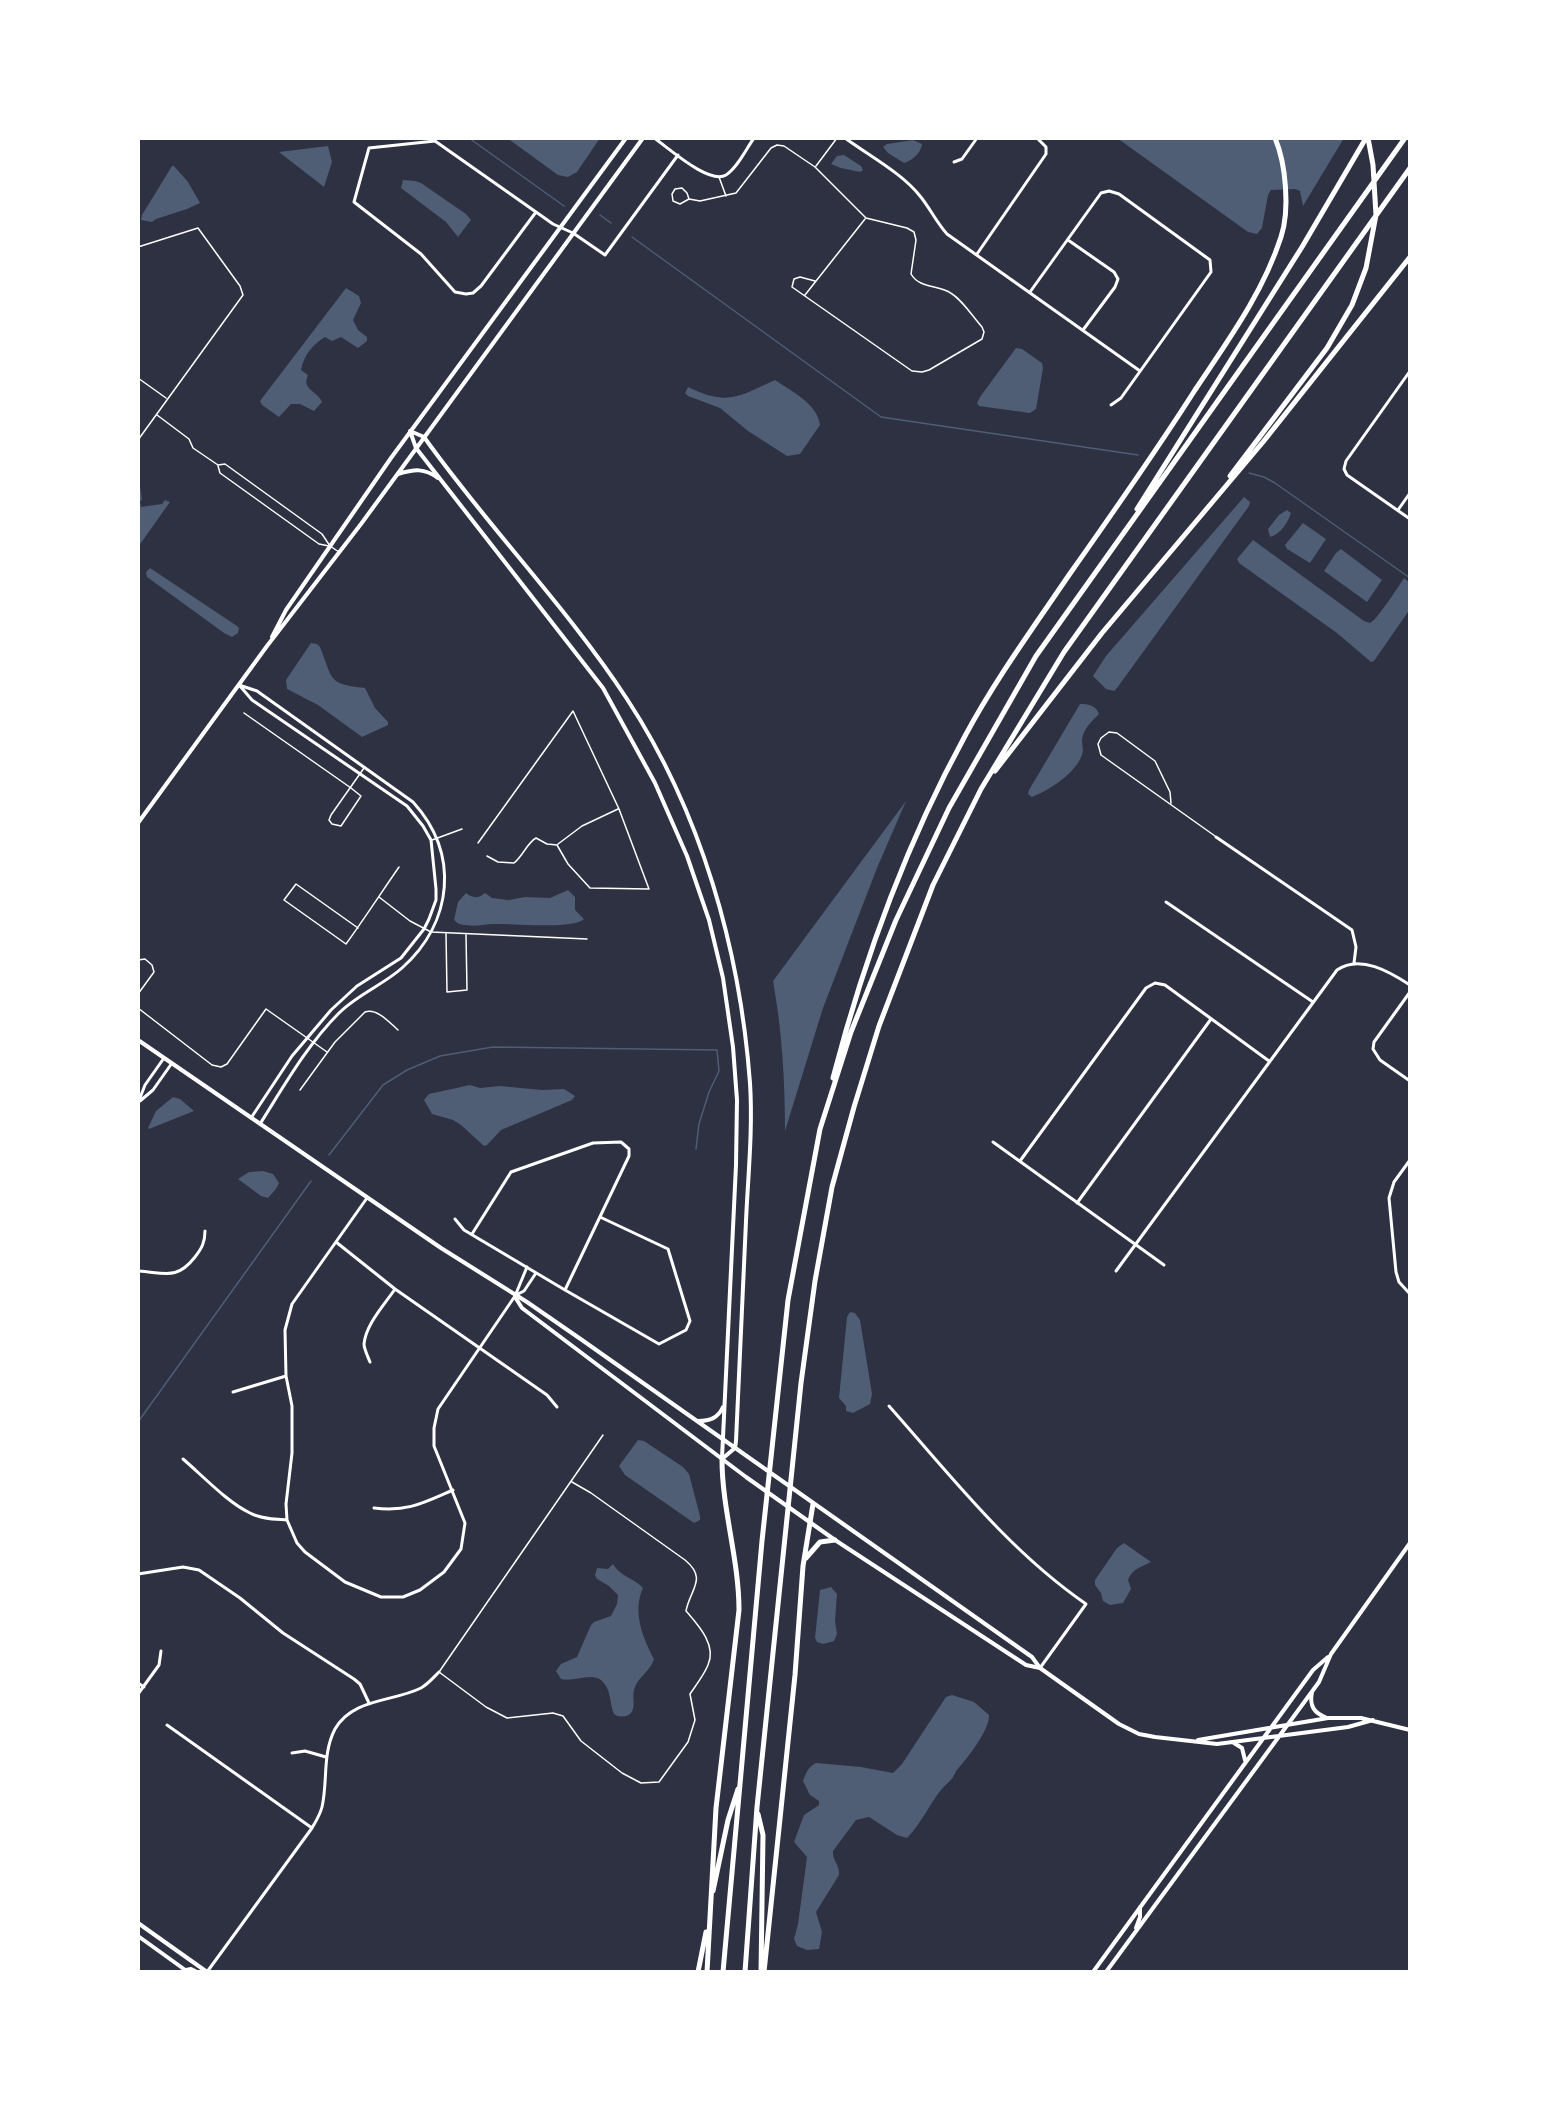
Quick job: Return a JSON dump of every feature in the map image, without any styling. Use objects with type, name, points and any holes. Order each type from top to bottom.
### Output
[{"type":"highway","points":[[723,1972],[761,1553],[788,1300],[820,1129],[850,1010],[884,910],[930,802],[995,684],[1148,462],[1243,318],[1268,272],[1282,234],[1285,201],[1282,155],[1275,138]]},
{"type":"highway","points":[[1190,527],[1328,348],[1352,305],[1366,268],[1376,215],[1373,165],[1367,138]]},
{"type":"highway","points":[[1107,556],[1302,247],[1367,138]]},
{"type":"highway","points":[[820,1129],[851,1032],[896,920],[949,808],[1036,656],[1405,138]]},
{"type":"highway","points":[[745,1972],[757,1807],[801,1383],[814,1281],[832,1187],[879,1026],[933,885],[981,789],[1064,652],[1410,168]]},
{"type":"highway","points":[[981,789],[1102,633],[1282,418],[1410,257]]},
{"type":"highway","points":[[707,1972],[714,1827],[739,1610],[739,1586],[724,1500],[722,1459]]},
{"type":"highway","points":[[762,1972],[770,1935],[804,1562],[813,1504]]},
{"type":"highway","points":[[804,1562],[808,1553],[820,1542],[835,1540]]},
{"type":"highway","points":[[698,1972],[726,1830],[742,1779]]},
{"type":"highway","points":[[757,1807],[763,1835],[762,1972]]},
{"type":"street","points":[[267,646],[286,610],[410,431],[626,138]]},
{"type":"street","points":[[138,823],[267,646],[398,475],[643,138]]},
{"type":"street","points":[[654,138],[709,176],[719,177],[727,174],[754,138]]},
{"type":"street","points":[[845,138],[906,182],[920,196],[936,222],[947,234],[1140,370]]},
{"type":"street","points":[[954,162],[962,159],[977,138]]},
{"type":"street","points":[[977,254],[1046,154],[1046,147],[1037,138]]},
{"type":"street","points":[[536,212],[481,286],[472,293],[466,294],[451,289],[421,254],[354,202],[369,148],[435,141],[536,212],[605,255],[678,155]]},
{"type":"street","points":[[1030,292],[1101,194],[1109,190],[1119,194],[1210,260],[1211,272],[1121,398],[1111,405]]},
{"type":"street","points":[[1068,240],[1114,272],[1118,279],[1115,287],[1083,330]]},
{"type":"street","points":[[1410,371],[1346,460],[1344,469],[1347,475],[1410,519]]},
{"type":"street","points":[[410,431],[424,437],[572,621],[627,699],[671,777],[715,890],[738,995],[750,1085],[749,1156],[735,1448],[722,1459]]},
{"type":"street","points":[[410,431],[416,448],[603,688],[655,783],[687,856],[710,920],[723,978],[733,1047],[737,1100],[722,1459]]},
{"type":"street","points":[[398,475],[418,469],[428,471],[443,482]]},
{"type":"street","points":[[1398,510],[1410,493]]},
{"type":"street","points":[[239,685],[257,691],[413,802],[425,817],[436,839],[443,862],[445,885],[441,909],[431,932],[417,951],[403,967],[346,1006],[314,1043],[260,1124]]},
{"type":"street","points":[[239,685],[252,700],[407,806],[431,840],[436,900],[424,929],[401,958],[348,993],[292,1056],[251,1118]]},
{"type":"street","points":[[1216,837],[1352,930],[1356,947],[1354,963]]},
{"type":"street","points":[[1166,902],[1313,1002]]},
{"type":"street","points":[[1116,1271],[1337,970],[1354,963],[1373,966],[1410,985]]},
{"type":"street","points":[[1020,1161],[1146,988],[1155,983],[1165,985],[1269,1061]]},
{"type":"street","points":[[1410,992],[1374,1042],[1372,1049],[1380,1060],[1410,1081]]},
{"type":"street","points":[[1077,1203],[1211,1019]]},
{"type":"street","points":[[138,1040],[367,1198],[527,1302],[1032,1657],[1040,1668],[1126,1728],[1155,1737],[1216,1744],[1348,1727],[1374,1720]]},
{"type":"street","points":[[138,1102],[145,1085],[164,1058]]},
{"type":"street","points":[[138,1102],[153,1090],[172,1064]]},
{"type":"street","points":[[472,1234],[511,1172],[593,1143],[621,1142],[628,1147],[629,1156],[565,1290]]},
{"type":"street","points":[[993,1142],[1164,1265]]},
{"type":"street","points":[[1410,1160],[1394,1182],[1389,1198],[1396,1272],[1399,1282],[1410,1294]]},
{"type":"street","points":[[367,1198],[292,1304],[285,1330],[286,1376],[292,1406],[292,1453],[286,1504],[288,1520],[297,1543],[305,1552],[345,1582],[381,1597],[403,1597],[420,1590],[444,1572],[460,1549],[465,1523],[434,1446],[438,1409],[515,1296],[527,1267]]},
{"type":"street","points":[[455,1219],[460,1227],[658,1344],[667,1342],[688,1328],[688,1317],[668,1249],[600,1217]]},
{"type":"street","points":[[138,1271],[176,1273],[186,1269],[205,1241],[205,1231]]},
{"type":"street","points":[[336,1242],[395,1289],[547,1395],[557,1407]]},
{"type":"street","points":[[515,1296],[524,1291],[536,1273]]},
{"type":"street","points":[[370,1362],[364,1345],[367,1334],[395,1289]]},
{"type":"street","points":[[515,1296],[522,1308],[746,1477],[835,1540],[1026,1665],[1040,1668]]},
{"type":"street","points":[[233,1392],[286,1376]]},
{"type":"street","points":[[695,1420],[712,1419],[721,1412],[724,1403]]},
{"type":"street","points":[[889,1406],[994,1525],[1040,1569],[1086,1604],[1040,1668]]},
{"type":"street","points":[[183,1459],[250,1514],[269,1519],[288,1520]]},
{"type":"street","points":[[374,1508],[394,1511],[413,1507],[453,1490]]},
{"type":"street","points":[[1106,1972],[1319,1682],[1331,1654],[1410,1543]]},
{"type":"street","points":[[138,1574],[183,1567],[199,1570],[240,1598],[283,1633],[354,1679],[360,1684],[369,1703]]},
{"type":"street","points":[[138,1694],[159,1665],[161,1651]]},
{"type":"street","points":[[1093,1972],[1313,1670],[1331,1654]]},
{"type":"street","points":[[138,1923],[207,1972],[312,1828],[322,1805],[326,1757],[336,1727],[352,1712],[369,1703],[426,1685],[439,1672]]},
{"type":"street","points":[[138,1683],[144,1687]]},
{"type":"street","points":[[1312,1691],[1311,1702],[1314,1710],[1328,1718]]},
{"type":"street","points":[[1196,1741],[1328,1718],[1361,1718],[1410,1730]]},
{"type":"street","points":[[167,1725],[312,1828]]},
{"type":"street","points":[[1233,1742],[1242,1748],[1245,1762]]},
{"type":"street","points":[[292,1753],[305,1751],[326,1757]]},
{"type":"street","points":[[1135,1931],[1140,1917],[1140,1907]]},
{"type":"street","points":[[138,1936],[187,1971],[191,1968],[197,1972]]},
{"type":"lane","points":[[815,167],[837,138]]},
{"type":"lane","points":[[688,199],[700,201],[736,193],[771,148],[777,145],[784,146],[815,167],[866,218],[907,228],[914,232],[916,240],[911,274],[914,279],[948,291],[956,297],[982,327],[984,332],[982,339],[929,370],[912,371],[792,287],[794,279],[800,277],[815,281]]},
{"type":"lane","points":[[719,177],[726,196]]},
{"type":"lane","points":[[682,188],[687,193],[688,199],[687,202],[680,204],[673,201],[672,194],[675,189],[682,188]]},
{"type":"lane","points":[[804,296],[866,218]]},
{"type":"lane","points":[[138,247],[198,228],[243,291],[241,299],[138,440]]},
{"type":"lane","points":[[138,378],[167,399]]},
{"type":"lane","points":[[156,415],[189,439],[193,448],[218,465],[220,473],[319,544],[330,546]]},
{"type":"lane","points":[[218,465],[225,464],[277,501],[322,534],[330,546],[340,553]]},
{"type":"lane","points":[[478,843],[573,711],[619,809],[649,889],[590,888],[568,864],[557,845]]},
{"type":"lane","points":[[244,713],[351,788],[361,796],[341,826],[332,824],[329,820],[331,815],[351,788],[364,767]]},
{"type":"lane","points":[[1171,803],[1170,792],[1155,761],[1117,733],[1109,732],[1101,738],[1098,744],[1101,755],[1216,837]]},
{"type":"lane","points":[[487,856],[498,862],[511,864],[521,857],[535,838],[547,844],[557,845],[582,826],[619,809]]},
{"type":"lane","points":[[431,840],[462,829]]},
{"type":"lane","points":[[358,928],[296,884],[284,900],[346,944],[358,928],[399,867]]},
{"type":"lane","points":[[378,897],[431,932],[587,939]]},
{"type":"lane","points":[[446,933],[447,992],[467,990],[466,934]]},
{"type":"lane","points":[[138,960],[145,959],[152,964],[154,972],[138,994]]},
{"type":"lane","points":[[138,1008],[212,1065],[221,1067],[227,1064],[266,1009],[327,1052]]},
{"type":"lane","points":[[300,1090],[343,1032],[368,1011],[376,1013],[398,1030]]},
{"type":"lane","points":[[572,1482],[685,1560],[696,1573],[697,1579],[686,1611],[704,1632],[710,1648],[709,1664],[690,1694],[695,1720],[688,1742],[659,1782],[640,1783],[622,1773],[581,1741],[563,1716],[553,1713],[507,1718],[486,1707],[439,1672],[603,1435]]},
{"type":"water","points":[[507,138],[600,138],[577,172],[568,177],[558,175]]},
{"type":"water","points":[[1117,138],[1344,138],[1303,206],[1300,191],[1295,189],[1271,190],[1262,228],[1257,234],[1248,232]]},
{"type":"water","points":[[913,140],[922,144],[920,150],[916,156],[904,163],[883,147],[887,144]]},
{"type":"water","points":[[328,146],[332,162],[324,187],[279,152]]},
{"type":"water","points":[[844,155],[861,166],[863,170],[860,172],[831,164],[837,156]]},
{"type":"water","points":[[172,166],[188,182],[200,203],[152,222],[141,220],[142,215]]},
{"type":"water","points":[[403,180],[421,183],[466,214],[471,220],[458,237],[446,222],[401,188]]},
{"type":"water","points":[[346,288],[359,296],[361,303],[353,320],[358,330],[367,337],[367,341],[358,348],[341,337],[332,341],[325,337],[316,343],[306,355],[301,370],[308,375],[306,380],[308,387],[322,402],[314,411],[300,404],[291,404],[279,417],[260,401]]},
{"type":"water","points":[[1016,348],[1022,349],[1042,363],[1036,409],[1030,413],[979,406],[977,403],[980,397]]},
{"type":"water","points":[[775,380],[809,404],[818,417],[820,425],[800,454],[787,456],[748,431],[720,408],[685,393],[688,387],[713,396],[732,397]]},
{"type":"water","points":[[138,484],[142,500],[140,501],[141,507],[162,504],[165,500],[170,502],[138,547]]},
{"type":"water","points":[[1244,497],[1250,502],[1249,506],[1117,688],[1114,691],[1106,689],[1093,676],[1106,656]]},
{"type":"water","points":[[1287,510],[1291,513],[1286,524],[1278,533],[1270,537],[1268,529],[1279,515]]},
{"type":"water","points":[[1303,523],[1326,539],[1310,563],[1287,549],[1285,545]]},
{"type":"water","points":[[1253,540],[1364,621],[1370,623],[1373,621],[1404,578],[1410,583],[1410,609],[1374,661],[1371,662],[1337,633],[1239,563],[1237,559]]},
{"type":"water","points":[[1341,549],[1382,580],[1367,602],[1324,571]]},
{"type":"water","points":[[150,568],[237,626],[238,633],[232,637],[224,633],[147,577],[146,572]]},
{"type":"water","points":[[311,643],[320,647],[330,673],[337,682],[365,688],[375,708],[388,722],[388,725],[362,737],[318,705],[287,689],[286,680]]},
{"type":"water","points":[[1080,704],[1094,707],[1099,714],[1084,733],[1083,753],[1079,762],[1068,775],[1032,797],[1028,794],[1029,790]]},
{"type":"water","points":[[906,801],[877,868],[823,1008],[785,1131],[779,1018],[773,981]]},
{"type":"water","points":[[568,890],[575,897],[575,910],[584,919],[578,922],[556,925],[473,926],[454,920],[458,902],[466,893],[475,897],[485,893],[492,898],[509,900],[525,897],[550,898]]},
{"type":"water","points":[[470,1085],[480,1088],[500,1086],[542,1090],[564,1089],[575,1096],[572,1100],[501,1130],[484,1146],[453,1120],[432,1114],[424,1100],[429,1094]]},
{"type":"water","points":[[173,1097],[180,1099],[194,1111],[149,1129],[156,1111]]},
{"type":"water","points":[[263,1171],[273,1174],[279,1183],[268,1198],[261,1196],[238,1179],[249,1172]]},
{"type":"water","points":[[850,1312],[855,1313],[860,1320],[872,1394],[870,1404],[853,1413],[846,1411],[846,1406],[839,1398],[847,1317]]},
{"type":"water","points":[[638,1440],[644,1441],[683,1467],[689,1474],[700,1520],[694,1523],[625,1475],[619,1466]]},
{"type":"water","points":[[1124,1543],[1151,1562],[1132,1573],[1128,1580],[1131,1589],[1123,1603],[1110,1605],[1103,1601],[1095,1580],[1117,1548]]},
{"type":"water","points":[[613,1564],[620,1572],[643,1588],[639,1606],[640,1625],[654,1659],[636,1685],[631,1713],[623,1717],[614,1714],[608,1689],[602,1681],[591,1677],[561,1679],[556,1671],[561,1664],[577,1657],[594,1622],[611,1616],[617,1604],[618,1595],[595,1575],[597,1568],[608,1569]]},
{"type":"water","points":[[831,1587],[837,1594],[835,1621],[837,1634],[834,1641],[823,1644],[817,1642],[815,1638],[820,1590]]},
{"type":"water","points":[[952,1695],[974,1702],[989,1715],[982,1736],[907,1838],[897,1835],[869,1817],[856,1820],[833,1851],[839,1875],[816,1912],[822,1932],[819,1949],[807,1950],[797,1946],[794,1939],[807,1857],[794,1842],[804,1815],[819,1805],[819,1801],[810,1795],[803,1781],[808,1770],[816,1763],[861,1767],[893,1773],[902,1764],[946,1697]]},
{"type":"waterway","points":[[469,138],[564,206]]},
{"type":"waterway","points":[[600,215],[611,223]]},
{"type":"waterway","points":[[632,237],[881,417],[1138,455]]},
{"type":"waterway","points":[[1249,473],[1275,483],[1410,578]]},
{"type":"waterway","points":[[329,1155],[383,1085],[407,1070],[440,1056],[493,1047],[717,1050],[719,1071],[709,1092],[699,1124],[696,1149]]},
{"type":"waterway","points":[[138,1422],[311,1181]]}]
